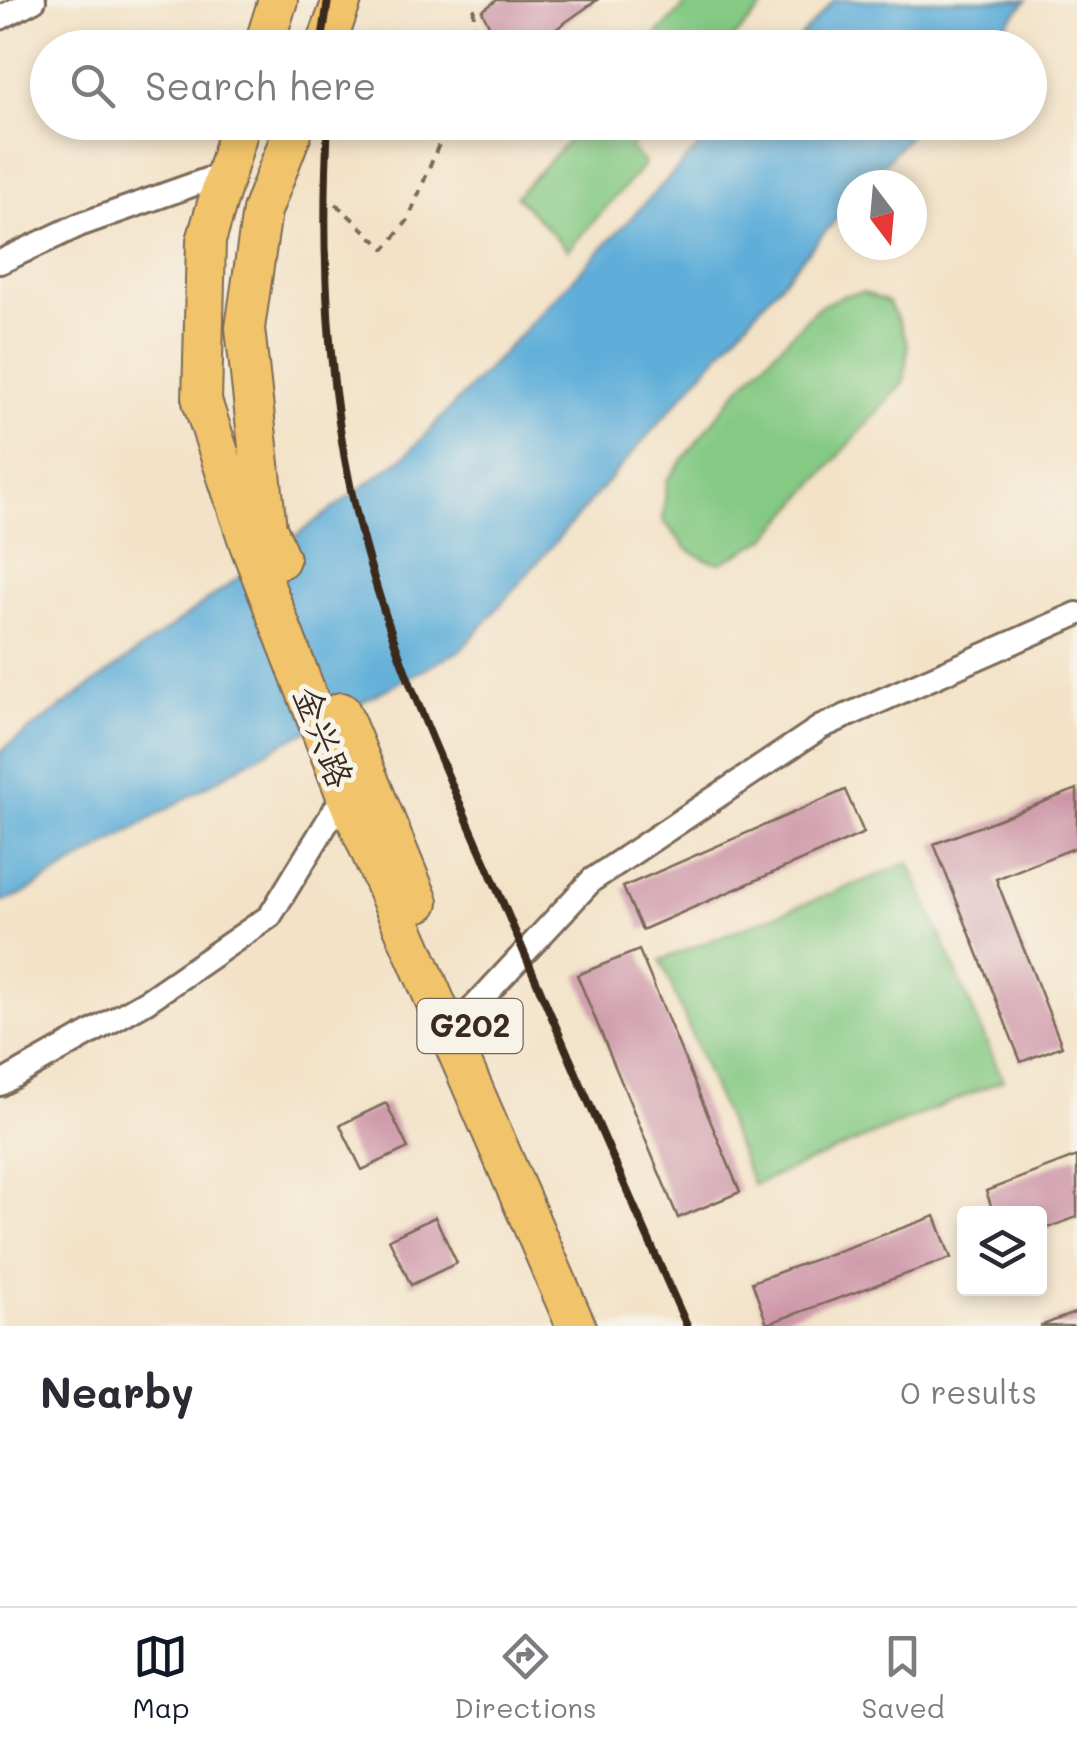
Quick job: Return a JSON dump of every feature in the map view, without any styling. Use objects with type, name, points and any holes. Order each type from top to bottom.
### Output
[{"type":"highway","points":[[269,30],[278,0]]},
{"type":"highway","points":[[331,30],[342,0]]},
{"type":"highway","name":"金兴路","points":[[236,140],[206,241],[202,401],[334,729],[603,1326]]},
{"type":"highway","name":"金兴路","points":[[258,536],[246,328],[262,211],[289,140]]},
{"type":"highway","name":"金兴路","points":[[334,729],[345,794],[576,1326]]},
{"type":"street","points":[[0,18],[34,0]]},
{"type":"street","points":[[0,262],[79,225],[226,173]]},
{"type":"street","points":[[448,1035],[592,880],[821,727],[1077,614]]},
{"type":"street","points":[[0,1084],[147,1001],[270,916],[345,794]]},
{"type":"path","points":[[473,30],[474,0]]},
{"type":"path","points":[[336,204],[385,249],[408,220],[441,140]]},
{"type":"green space","points":[[690,0],[770,0],[741,30],[661,30]]},
{"type":"green space","points":[[569,140],[638,140],[630,148],[645,164],[568,250],[516,196]]},
{"type":"green space","points":[[863,292],[888,302],[901,326],[908,346],[904,382],[766,539],[721,563],[688,550],[663,520],[667,480],[736,392],[818,307]]},
{"type":"green space","points":[[909,863],[1003,1080],[753,1185],[661,960]]},
{"type":"water","points":[[834,0],[1027,0],[1001,30],[807,30]]},
{"type":"water","points":[[705,140],[905,140],[879,170],[837,170],[837,218],[461,650],[251,760],[21,895],[0,902],[0,752],[405,456]]},
{"type":"building","points":[[497,0],[597,0],[554,30],[491,30],[482,11]]},
{"type":"building","points":[[1077,789],[1077,847],[996,879],[1062,1046],[1021,1062],[934,844]]},
{"type":"building","points":[[845,790],[864,833],[642,930],[623,887]]},
{"type":"building","points":[[639,950],[740,1192],[678,1218],[577,975]]},
{"type":"building","points":[[386,1103],[408,1148],[362,1170],[340,1125]]},
{"type":"building","points":[[1077,1156],[1077,1217],[1047,1228],[1047,1206],[991,1206],[986,1191]]},
{"type":"building","points":[[935,1216],[951,1258],[767,1324],[752,1282]]},
{"type":"building","points":[[435,1217],[457,1263],[411,1285],[389,1239]]},
{"type":"building","points":[[1077,1312],[1077,1326],[1040,1326]]},
{"type":"railway","points":[[324,30],[328,0]]},
{"type":"railway","points":[[327,140],[325,235],[330,349],[345,462],[372,572],[428,729],[687,1326]]}]
